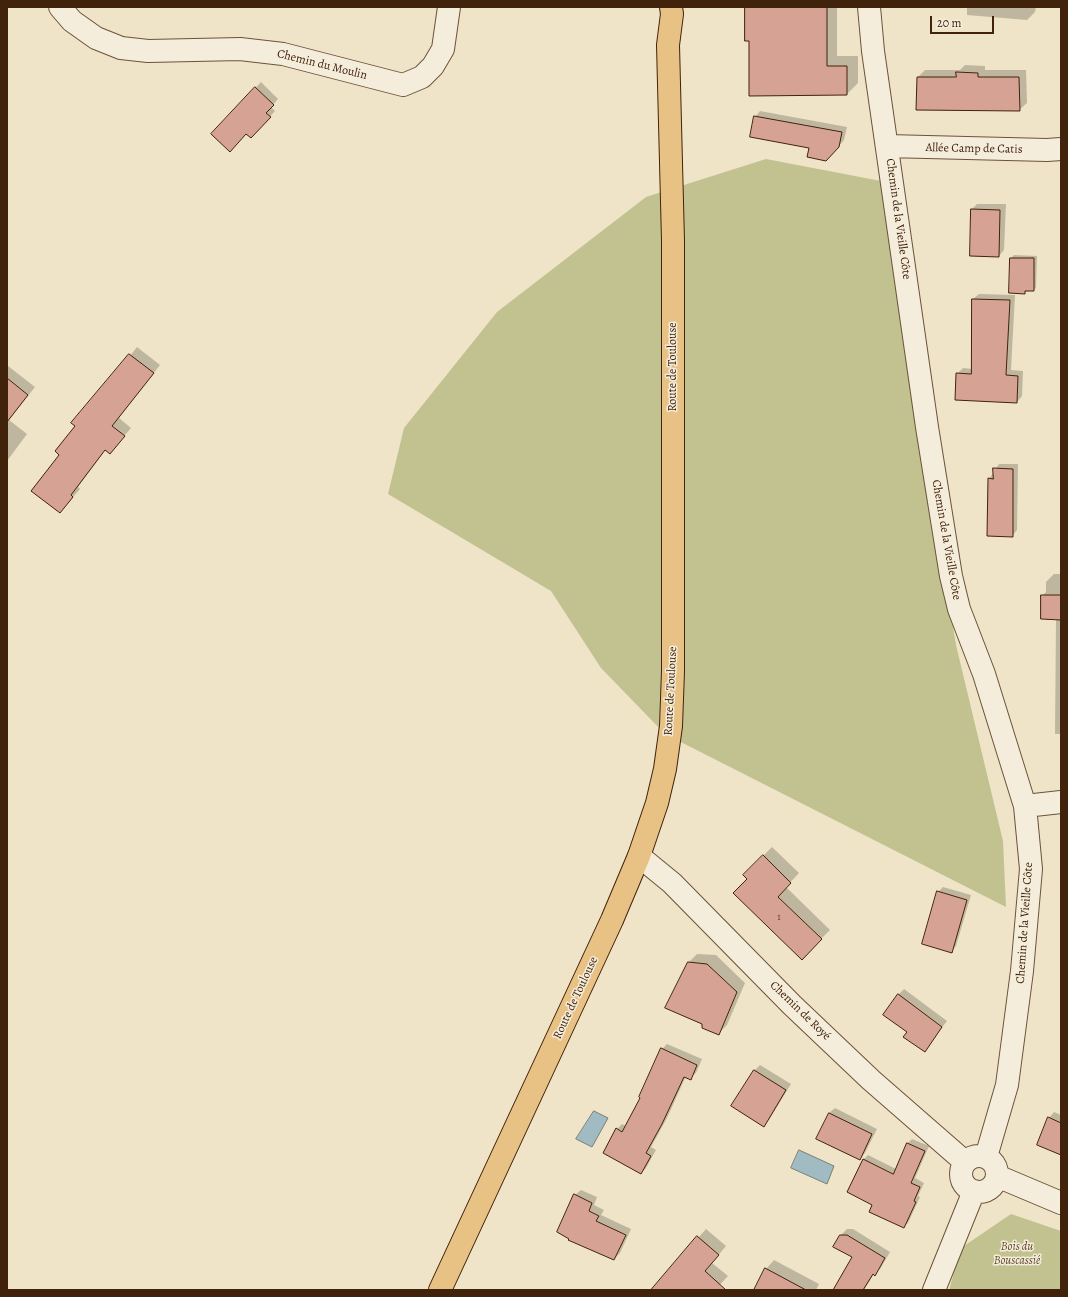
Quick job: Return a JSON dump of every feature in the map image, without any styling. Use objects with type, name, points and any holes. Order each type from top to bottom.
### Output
[{"type":"main road","name":"Route de Toulouse","points":[[659,7],[668,45]]},
{"type":"main road","name":"Route de Toulouse","points":[[440,1290],[612,920],[638,856],[656,803],[665,769],[671,726],[673,671],[673,241],[668,45],[672,14],[671,7]]},
{"type":"street","name":"Chemin du Moulin","points":[[60,7],[72,21],[96,38],[121,48],[148,51],[240,49],[283,54],[403,85],[422,77],[433,66],[442,49],[449,7]]},
{"type":"street","name":"Chemin de la Vieille Côte","points":[[869,7],[873,51],[927,427],[951,576],[959,609],[984,674],[1025,806],[1031,869],[1022,971],[1007,1085],[986,1157]]},
{"type":"street","name":"Allée Camp de Catis","points":[[887,146],[1039,150],[1061,149]]},
{"type":"street","points":[[1025,806],[1061,802]]},
{"type":"street","name":"Chemin de Royé","points":[[638,856],[672,883],[792,1005],[871,1080],[965,1162]]},
{"type":"street","points":[[975,1156],[986,1157],[993,1162],[997,1169],[995,1184],[989,1190],[981,1192],[974,1191],[963,1182],[961,1176],[965,1162],[975,1156]]},
{"type":"street","points":[[997,1176],[1061,1203]]},
{"type":"street","points":[[934,1290],[974,1191]]},
{"type":"green space","points":[[766,159],[881,181],[956,645],[1003,841],[1006,907],[665,734],[601,668],[551,591],[388,494],[404,428],[497,312],[646,197]]},
{"type":"green space","name":"Bois du Bouscassié","points":[[1011,1214],[1061,1231],[1061,1290],[949,1290],[961,1248]]},
{"type":"water","points":[[594,1111],[608,1118],[592,1147],[576,1139]]},
{"type":"water","points":[[799,1150],[834,1166],[827,1184],[791,1168]]},
{"type":"building","points":[[745,7],[827,7],[827,66],[847,66],[847,95],[749,96],[749,41],[745,41]]},
{"type":"building","points":[[956,72],[978,73],[978,77],[1019,77],[1020,111],[916,110],[917,77],[956,77]]},
{"type":"building","points":[[255,87],[274,105],[266,113],[271,117],[251,138],[246,134],[230,152],[211,134]]},
{"type":"building","points":[[754,116],[842,132],[839,147],[826,161],[807,157],[809,148],[750,137]]},
{"type":"building","points":[[971,209],[1000,210],[999,257],[970,256]]},
{"type":"building","points":[[1010,258],[1034,258],[1034,291],[1025,291],[1025,294],[1009,293]]},
{"type":"building","points":[[972,299],[1010,300],[1006,375],[1018,376],[1017,403],[955,400],[956,373],[971,374]]},
{"type":"building","points":[[129,354],[154,373],[112,426],[125,436],[110,454],[105,450],[71,495],[73,497],[60,513],[31,491],[59,455],[55,451],[75,426],[71,423]]},
{"type":"building","points":[[7,378],[28,395],[7,422]]},
{"type":"building","points":[[993,468],[1013,469],[1013,537],[987,536],[988,478],[993,479]]},
{"type":"building","points":[[1041,595],[1061,595],[1061,620],[1041,619]]},
{"type":"building","points":[[763,855],[791,883],[778,897],[822,939],[802,960],[733,893],[747,879],[743,875]]},
{"type":"building","points":[[937,891],[967,900],[952,953],[922,944]]},
{"type":"building","points":[[688,962],[707,964],[737,992],[719,1035],[702,1028],[702,1024],[665,1008]]},
{"type":"building","points":[[898,994],[942,1027],[925,1052],[903,1037],[907,1032],[883,1015]]},
{"type":"building","points":[[661,1048],[697,1065],[691,1080],[684,1077],[662,1124],[646,1153],[651,1156],[641,1174],[603,1153],[616,1128],[622,1132],[640,1098],[639,1097]]},
{"type":"building","points":[[754,1070],[786,1090],[764,1127],[731,1106]]},
{"type":"building","points":[[829,1113],[872,1134],[860,1160],[816,1139]]},
{"type":"building","points":[[1048,1117],[1061,1123],[1061,1155],[1037,1145]]},
{"type":"building","points":[[907,1143],[925,1151],[911,1183],[920,1187],[914,1201],[916,1202],[904,1228],[869,1212],[872,1205],[847,1192],[863,1159],[893,1174]]},
{"type":"building","points":[[574,1194],[592,1203],[589,1211],[599,1216],[596,1221],[626,1235],[614,1260],[568,1240],[569,1239],[557,1232]]},
{"type":"building","points":[[840,1235],[847,1235],[885,1258],[875,1276],[873,1274],[863,1290],[833,1290],[852,1257],[833,1247]]},
{"type":"building","points":[[697,1236],[719,1255],[705,1271],[726,1290],[651,1290]]},
{"type":"building","points":[[765,1268],[806,1290],[754,1290]]}]
